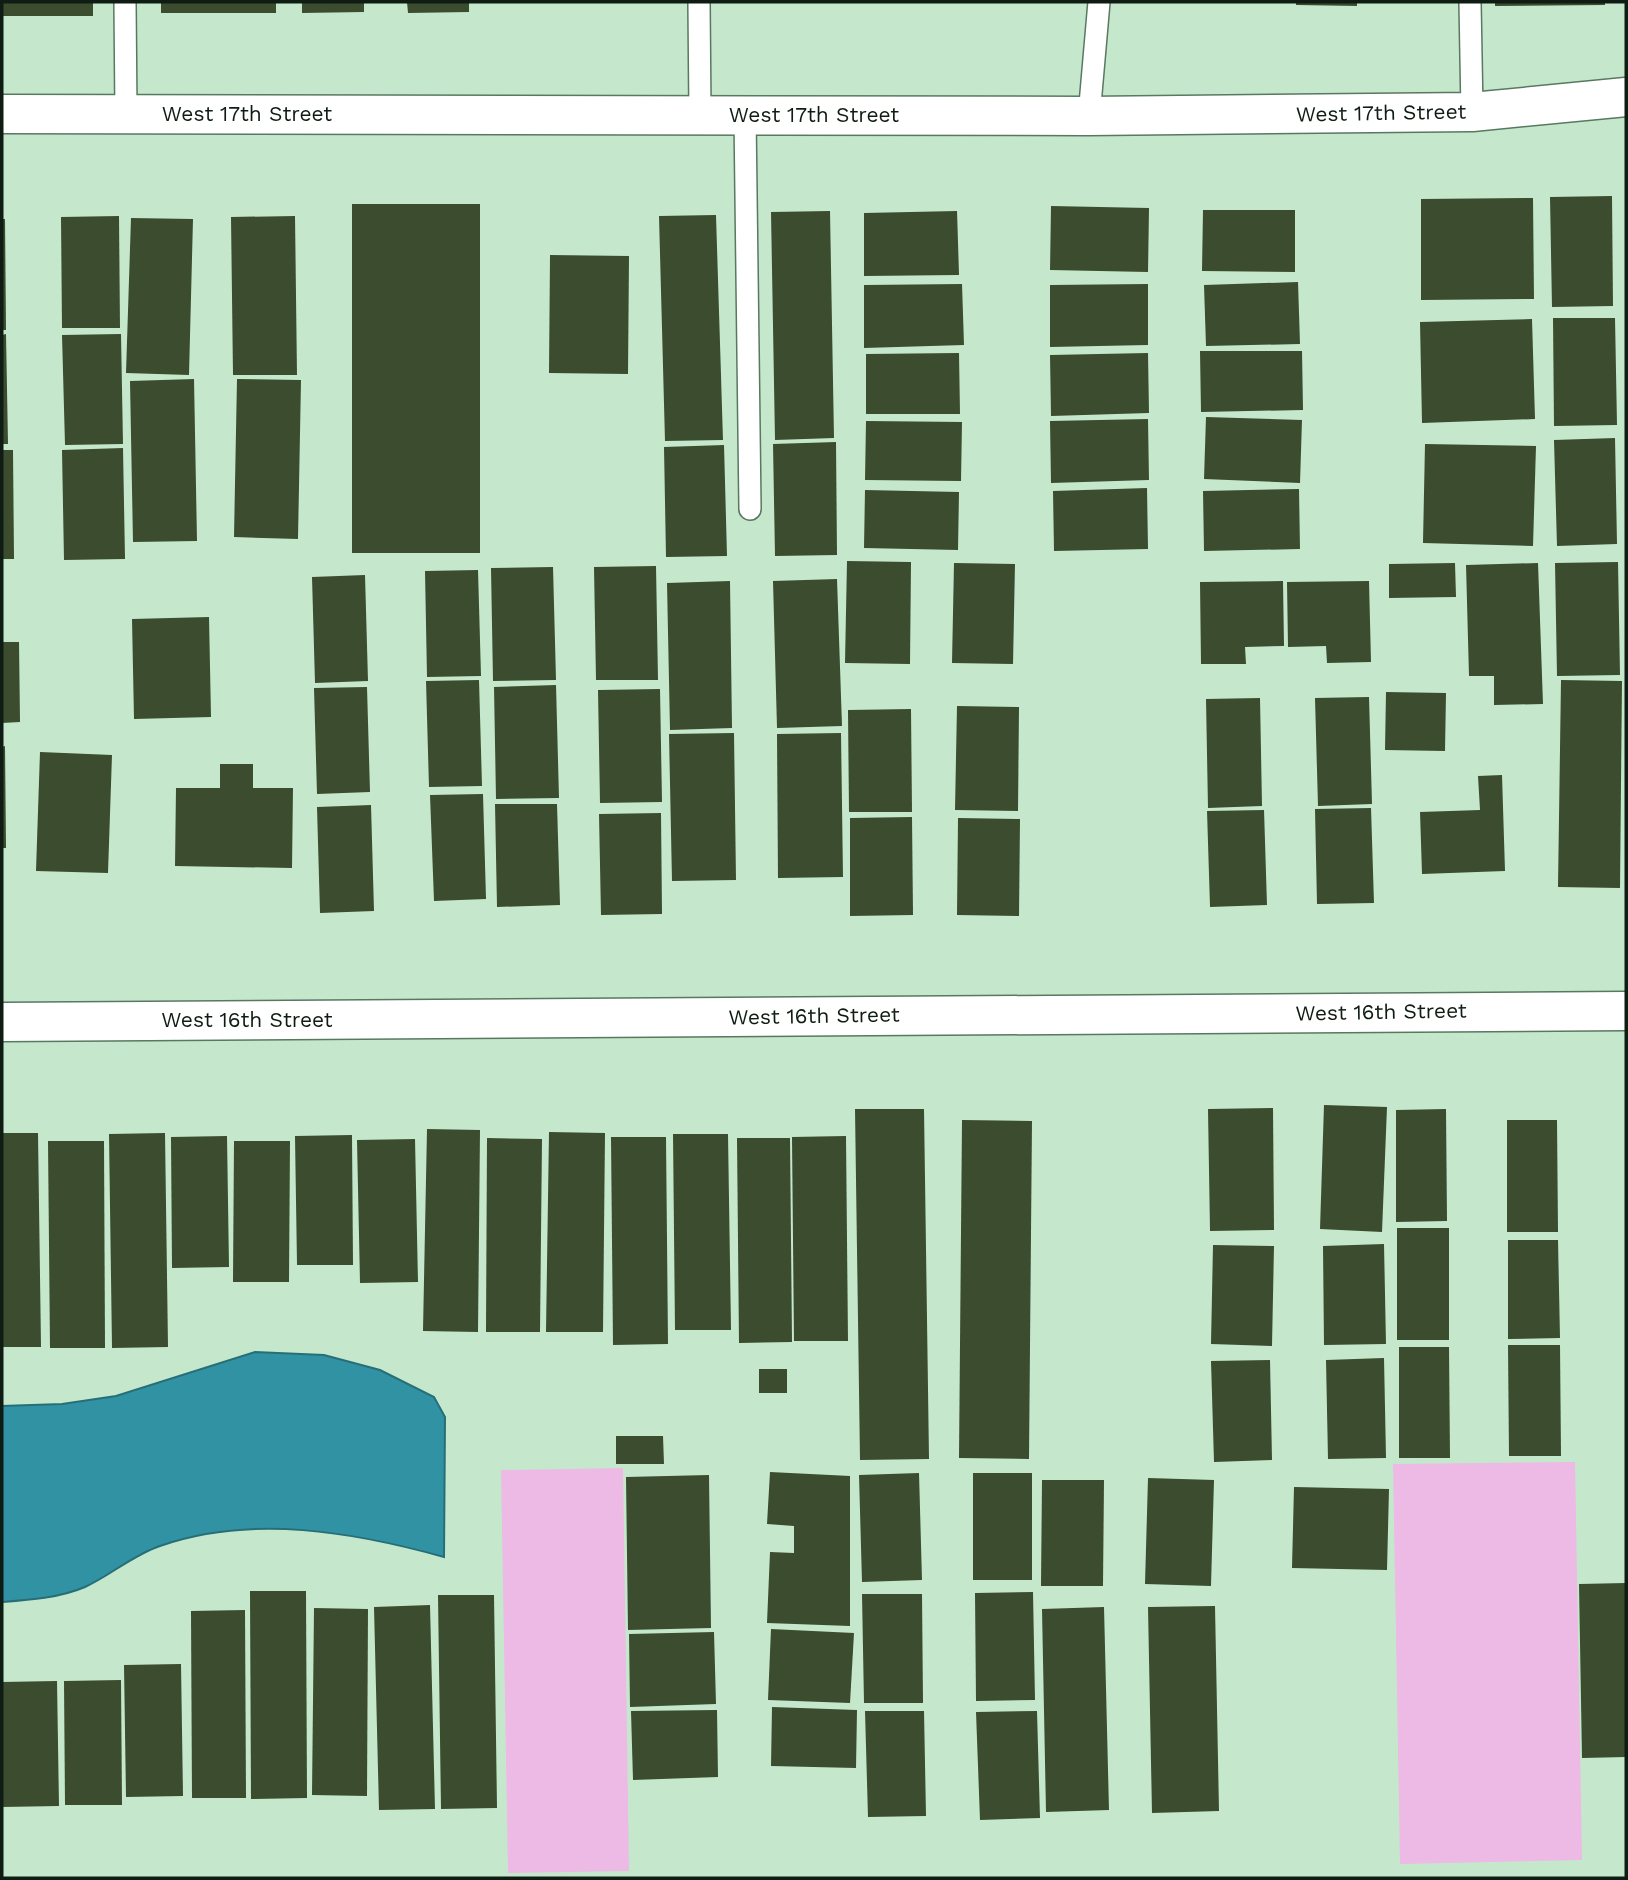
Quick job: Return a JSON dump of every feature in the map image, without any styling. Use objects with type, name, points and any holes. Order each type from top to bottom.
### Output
[{"type":"street","name":"West 17th Street","points":[[2,114],[1089,116],[1472,112],[1626,97]]},
{"type":"street","name":"West 16th Street","points":[[2,1022],[1626,1011]]},
{"type":"lane","points":[[125,2],[126,114]]},
{"type":"lane","points":[[699,2],[700,115]]},
{"type":"lane","points":[[1089,116],[1099,2]]},
{"type":"lane","points":[[1470,2],[1472,112]]},
{"type":"lane","points":[[745,115],[750,509]]},
{"type":"shaded area","points":[[1575,1462],[1582,1860],[1400,1864],[1393,1464]]},
{"type":"shaded area","points":[[623,1468],[629,1871],[508,1873],[501,1470]]},
{"type":"water","points":[[255,1352],[324,1355],[380,1370],[434,1397],[445,1417],[444,1557],[339,1534],[267,1529],[231,1531],[195,1536],[160,1546],[75,1591],[44,1598],[2,1602],[2,1406],[62,1404],[116,1396]]},
{"type":"building","points":[[2,2],[93,2],[93,16],[2,16]]},
{"type":"building","points":[[161,2],[276,2],[276,13],[161,13]]},
{"type":"building","points":[[302,2],[364,2],[364,12],[302,13]]},
{"type":"building","points":[[407,2],[469,2],[469,12],[408,13]]},
{"type":"building","points":[[1296,2],[1357,2],[1357,6],[1296,5]]},
{"type":"building","points":[[1495,2],[1605,2],[1605,5],[1495,6]]},
{"type":"building","points":[[1612,196],[1613,306],[1552,307],[1550,197]]},
{"type":"building","points":[[1533,198],[1534,299],[1421,300],[1421,199]]},
{"type":"building","points":[[352,204],[480,204],[480,553],[352,553]]},
{"type":"building","points":[[1051,206],[1149,208],[1148,272],[1050,270]]},
{"type":"building","points":[[1203,210],[1295,210],[1295,272],[1202,271]]},
{"type":"building","points":[[830,211],[834,438],[775,440],[771,212]]},
{"type":"building","points":[[957,211],[959,275],[864,276],[864,213]]},
{"type":"building","points":[[716,215],[723,440],[665,441],[659,216]]},
{"type":"building","points":[[119,216],[120,328],[62,328],[61,217]]},
{"type":"building","points":[[295,216],[297,375],[233,375],[231,217]]},
{"type":"building","points":[[131,218],[193,219],[189,375],[126,373]]},
{"type":"building","points":[[2,219],[5,219],[6,330],[2,330]]},
{"type":"building","points":[[550,255],[629,256],[628,374],[549,373]]},
{"type":"building","points":[[1298,282],[1300,344],[1206,346],[1204,285]]},
{"type":"building","points":[[962,284],[964,345],[864,348],[864,285]]},
{"type":"building","points":[[1148,284],[1148,345],[1050,347],[1050,285]]},
{"type":"building","points":[[1553,318],[1615,318],[1617,425],[1554,426]]},
{"type":"building","points":[[1532,319],[1535,419],[1422,423],[1420,322]]},
{"type":"building","points":[[6,334],[8,444],[2,444],[2,335]]},
{"type":"building","points":[[121,334],[123,444],[65,445],[62,335]]},
{"type":"building","points":[[1200,351],[1302,351],[1303,410],[1201,412]]},
{"type":"building","points":[[959,353],[960,414],[866,414],[866,354]]},
{"type":"building","points":[[1148,353],[1149,413],[1051,416],[1050,355]]},
{"type":"building","points":[[194,379],[197,541],[133,542],[130,381]]},
{"type":"building","points":[[237,379],[301,380],[298,539],[234,537]]},
{"type":"building","points":[[1206,417],[1302,420],[1300,483],[1204,479]]},
{"type":"building","points":[[1148,419],[1149,480],[1051,483],[1050,421]]},
{"type":"building","points":[[866,421],[962,422],[961,481],[865,480]]},
{"type":"building","points":[[1615,438],[1617,544],[1557,546],[1554,440]]},
{"type":"building","points":[[836,442],[837,555],[775,556],[773,444]]},
{"type":"building","points":[[1425,444],[1536,446],[1533,546],[1423,543]]},
{"type":"building","points":[[724,445],[727,556],[666,557],[664,447]]},
{"type":"building","points":[[123,448],[125,559],[64,560],[62,450]]},
{"type":"building","points":[[2,450],[13,450],[14,559],[2,559]]},
{"type":"building","points":[[1147,488],[1148,549],[1054,551],[1053,491]]},
{"type":"building","points":[[1299,489],[1300,549],[1204,551],[1203,491]]},
{"type":"building","points":[[865,490],[959,492],[958,550],[864,548]]},
{"type":"building","points":[[847,561],[911,562],[910,664],[845,663]]},
{"type":"building","points":[[1618,562],[1620,675],[1557,676],[1555,563]]},
{"type":"building","points":[[954,563],[1015,564],[1013,664],[952,663]]},
{"type":"building","points":[[1455,563],[1456,597],[1389,598],[1389,564]]},
{"type":"building","points":[[1538,563],[1543,704],[1494,705],[1494,676],[1469,676],[1466,565]]},
{"type":"building","points":[[656,566],[658,680],[596,680],[594,567]]},
{"type":"building","points":[[553,567],[556,680],[493,681],[491,568]]},
{"type":"building","points":[[478,570],[481,676],[427,677],[425,571]]},
{"type":"building","points":[[365,575],[368,681],[315,683],[312,577]]},
{"type":"building","points":[[837,579],[842,726],[777,728],[773,581]]},
{"type":"building","points":[[730,581],[732,728],[670,730],[667,583]]},
{"type":"building","points":[[1283,581],[1284,646],[1245,647],[1246,664],[1201,664],[1200,582]]},
{"type":"building","points":[[1369,581],[1371,662],[1327,663],[1326,646],[1288,647],[1287,582]]},
{"type":"building","points":[[209,617],[211,717],[134,719],[132,619]]},
{"type":"building","points":[[2,642],[19,642],[20,722],[2,723]]},
{"type":"building","points":[[479,680],[482,786],[429,787],[426,681]]},
{"type":"building","points":[[1561,680],[1622,681],[1620,888],[1558,887]]},
{"type":"building","points":[[556,685],[559,798],[496,799],[494,687]]},
{"type":"building","points":[[367,687],[370,792],[317,794],[314,688]]},
{"type":"building","points":[[660,689],[662,802],[600,803],[598,690]]},
{"type":"building","points":[[1386,692],[1446,693],[1445,751],[1385,750]]},
{"type":"building","points":[[1369,697],[1372,804],[1318,806],[1315,698]]},
{"type":"building","points":[[1260,698],[1262,806],[1208,808],[1206,699]]},
{"type":"building","points":[[957,706],[1019,707],[1018,811],[955,810]]},
{"type":"building","points":[[911,709],[912,812],[849,812],[848,710]]},
{"type":"building","points":[[734,733],[736,880],[672,881],[669,734]]},
{"type":"building","points":[[841,733],[843,877],[778,878],[777,734]]},
{"type":"building","points":[[5,746],[6,848],[2,848],[2,747]]},
{"type":"building","points":[[40,752],[112,755],[108,873],[36,871]]},
{"type":"building","points":[[220,764],[253,764],[253,788],[293,788],[292,868],[175,866],[176,788],[220,788]]},
{"type":"building","points":[[1502,775],[1505,871],[1422,874],[1420,812],[1480,810],[1478,776]]},
{"type":"building","points":[[483,794],[486,899],[434,901],[430,795]]},
{"type":"building","points":[[495,804],[557,804],[560,905],[497,907]]},
{"type":"building","points":[[371,805],[374,911],[320,913],[317,807]]},
{"type":"building","points":[[1371,808],[1374,903],[1317,904],[1315,809]]},
{"type":"building","points":[[1264,810],[1267,905],[1210,907],[1207,811]]},
{"type":"building","points":[[661,813],[662,914],[601,915],[599,814]]},
{"type":"building","points":[[912,817],[913,915],[850,916],[850,818]]},
{"type":"building","points":[[958,818],[1020,819],[1019,916],[957,915]]},
{"type":"building","points":[[1324,1105],[1387,1107],[1382,1232],[1320,1229]]},
{"type":"building","points":[[1273,1108],[1274,1230],[1210,1231],[1208,1109]]},
{"type":"building","points":[[855,1109],[924,1109],[929,1459],[860,1460]]},
{"type":"building","points":[[1446,1109],[1447,1221],[1396,1222],[1396,1110]]},
{"type":"building","points":[[962,1120],[1032,1121],[1029,1459],[959,1458]]},
{"type":"building","points":[[1507,1120],[1557,1120],[1558,1232],[1507,1232]]},
{"type":"building","points":[[427,1129],[480,1130],[478,1332],[423,1331]]},
{"type":"building","points":[[549,1132],[605,1133],[603,1332],[546,1332]]},
{"type":"building","points":[[2,1133],[38,1133],[41,1347],[2,1347]]},
{"type":"building","points":[[165,1133],[168,1347],[112,1348],[109,1134]]},
{"type":"building","points":[[673,1134],[728,1134],[731,1330],[675,1330]]},
{"type":"building","points":[[352,1135],[353,1265],[297,1265],[295,1136]]},
{"type":"building","points":[[227,1136],[229,1267],[172,1268],[171,1137]]},
{"type":"building","points":[[846,1136],[848,1341],[794,1341],[792,1137]]},
{"type":"building","points":[[611,1137],[666,1137],[668,1344],[613,1345]]},
{"type":"building","points":[[487,1138],[542,1139],[540,1332],[486,1332]]},
{"type":"building","points":[[737,1138],[790,1138],[792,1342],[739,1343]]},
{"type":"building","points":[[415,1139],[418,1282],[360,1283],[357,1140]]},
{"type":"building","points":[[48,1141],[104,1141],[105,1348],[50,1348]]},
{"type":"building","points":[[234,1141],[290,1141],[289,1282],[233,1282]]},
{"type":"building","points":[[1397,1228],[1449,1228],[1449,1340],[1397,1340]]},
{"type":"building","points":[[1508,1240],[1558,1240],[1560,1338],[1508,1339]]},
{"type":"building","points":[[1384,1244],[1386,1344],[1324,1345],[1323,1246]]},
{"type":"building","points":[[1213,1245],[1274,1246],[1272,1346],[1211,1344]]},
{"type":"building","points":[[1508,1345],[1560,1345],[1561,1456],[1509,1456]]},
{"type":"building","points":[[1399,1347],[1449,1347],[1450,1458],[1399,1458]]},
{"type":"building","points":[[1384,1358],[1386,1458],[1328,1459],[1326,1360]]},
{"type":"building","points":[[1270,1360],[1272,1460],[1214,1462],[1211,1361]]},
{"type":"building","points":[[759,1369],[787,1369],[787,1393],[759,1393]]},
{"type":"building","points":[[616,1436],[663,1436],[664,1464],[616,1464]]},
{"type":"building","points":[[770,1472],[850,1476],[850,1626],[767,1623],[770,1552],[794,1553],[794,1526],[767,1524]]},
{"type":"building","points":[[919,1473],[922,1580],[862,1582],[859,1475]]},
{"type":"building","points":[[973,1473],[1032,1473],[1032,1580],[973,1580]]},
{"type":"building","points":[[709,1475],[711,1628],[628,1630],[626,1477]]},
{"type":"building","points":[[1148,1478],[1214,1480],[1211,1586],[1145,1584]]},
{"type":"building","points":[[1042,1480],[1104,1480],[1103,1586],[1041,1586]]},
{"type":"building","points":[[1294,1487],[1389,1489],[1387,1570],[1292,1568]]},
{"type":"building","points":[[1626,1583],[1626,1757],[1582,1758],[1579,1584]]},
{"type":"building","points":[[250,1591],[306,1591],[307,1798],[251,1799]]},
{"type":"building","points":[[1033,1592],[1035,1700],[976,1701],[975,1593]]},
{"type":"building","points":[[862,1594],[922,1594],[923,1703],[864,1703]]},
{"type":"building","points":[[438,1595],[494,1595],[497,1808],[441,1809]]},
{"type":"building","points":[[430,1605],[435,1809],[379,1810],[374,1607]]},
{"type":"building","points":[[1215,1606],[1219,1811],[1152,1813],[1148,1607]]},
{"type":"building","points":[[1104,1607],[1109,1810],[1046,1812],[1042,1609]]},
{"type":"building","points":[[314,1608],[368,1609],[367,1796],[312,1795]]},
{"type":"building","points":[[245,1610],[246,1798],[192,1798],[191,1611]]},
{"type":"building","points":[[771,1629],[854,1633],[850,1703],[768,1700]]},
{"type":"building","points":[[714,1632],[716,1704],[630,1707],[629,1634]]},
{"type":"building","points":[[181,1664],[183,1796],[126,1797],[124,1665]]},
{"type":"building","points":[[121,1680],[122,1805],[65,1805],[64,1681]]},
{"type":"building","points":[[57,1681],[59,1806],[2,1807],[2,1682]]},
{"type":"building","points":[[772,1707],[857,1710],[856,1768],[771,1766]]},
{"type":"building","points":[[717,1710],[718,1777],[633,1780],[631,1711]]},
{"type":"building","points":[[865,1711],[924,1711],[926,1816],[868,1817]]},
{"type":"building","points":[[1037,1711],[1040,1818],[980,1820],[976,1712]]}]
